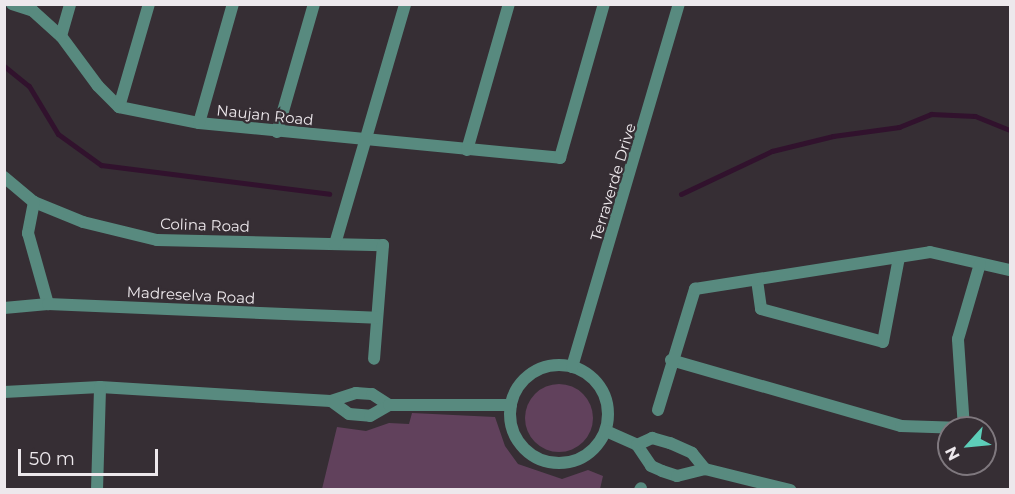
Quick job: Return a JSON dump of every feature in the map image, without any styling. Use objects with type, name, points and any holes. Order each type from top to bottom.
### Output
[{"type":"street","points":[[12,4],[33,11],[61,36],[98,86],[119,107],[149,4]]},
{"type":"street","points":[[61,36],[70,4]]},
{"type":"street","points":[[199,123],[233,4]]},
{"type":"street","points":[[277,132],[314,4]]},
{"type":"street","points":[[335,244],[405,4]]},
{"type":"street","points":[[467,150],[508,4]]},
{"type":"street","name":"Naujan Road","points":[[119,107],[199,123],[560,158],[604,4]]},
{"type":"street","name":"Terraverde Drive","points":[[572,367],[679,4]]},
{"type":"street","name":"Colina Road","points":[[4,177],[34,202],[83,222],[157,240],[383,245],[377,318]]},
{"type":"street","points":[[34,202],[28,233],[48,304]]},
{"type":"street","points":[[658,410],[671,360],[695,289],[930,252],[1011,270]]},
{"type":"street","points":[[757,280],[761,309],[884,342],[899,257]]},
{"type":"street","points":[[963,416],[958,339],[980,264]]},
{"type":"street","name":"Madreselva Road","points":[[4,308],[48,304],[377,318]]},
{"type":"street","points":[[374,358],[377,318]]},
{"type":"street","points":[[671,360],[901,426],[937,427]]},
{"type":"street","points":[[556,365],[572,367],[587,373],[606,399],[606,431],[588,455],[575,462],[545,462],[532,456],[514,434],[511,405],[516,390],[533,373],[556,365]]},
{"type":"street","points":[[4,392],[100,387],[331,402],[357,416],[370,416],[389,405],[511,405]]},
{"type":"street","points":[[97,489],[100,387]]},
{"type":"street","points":[[331,402],[347,393],[372,394],[389,405]]},
{"type":"street","points":[[606,431],[637,445],[651,466],[677,476],[705,469],[790,489]]},
{"type":"street","points":[[637,445],[652,438],[670,443],[692,453],[705,469]]},
{"type":"shaded area","points":[[559,384],[572,387],[583,394],[590,405],[593,418],[590,431],[583,442],[572,449],[559,452],[546,449],[535,442],[528,431],[525,418],[528,405],[535,394],[546,387]]},
{"type":"shaded area","points":[[412,413],[495,417],[505,446],[518,464],[562,479],[588,470],[603,476],[600,489],[322,489],[337,427],[366,431],[389,423],[409,424]]},
{"type":"waterway","points":[[4,66],[29,86],[58,134],[101,165],[329,194]]},
{"type":"waterway","points":[[681,194],[772,151],[833,136],[899,127],[931,114],[975,116],[1010,130]]}]
